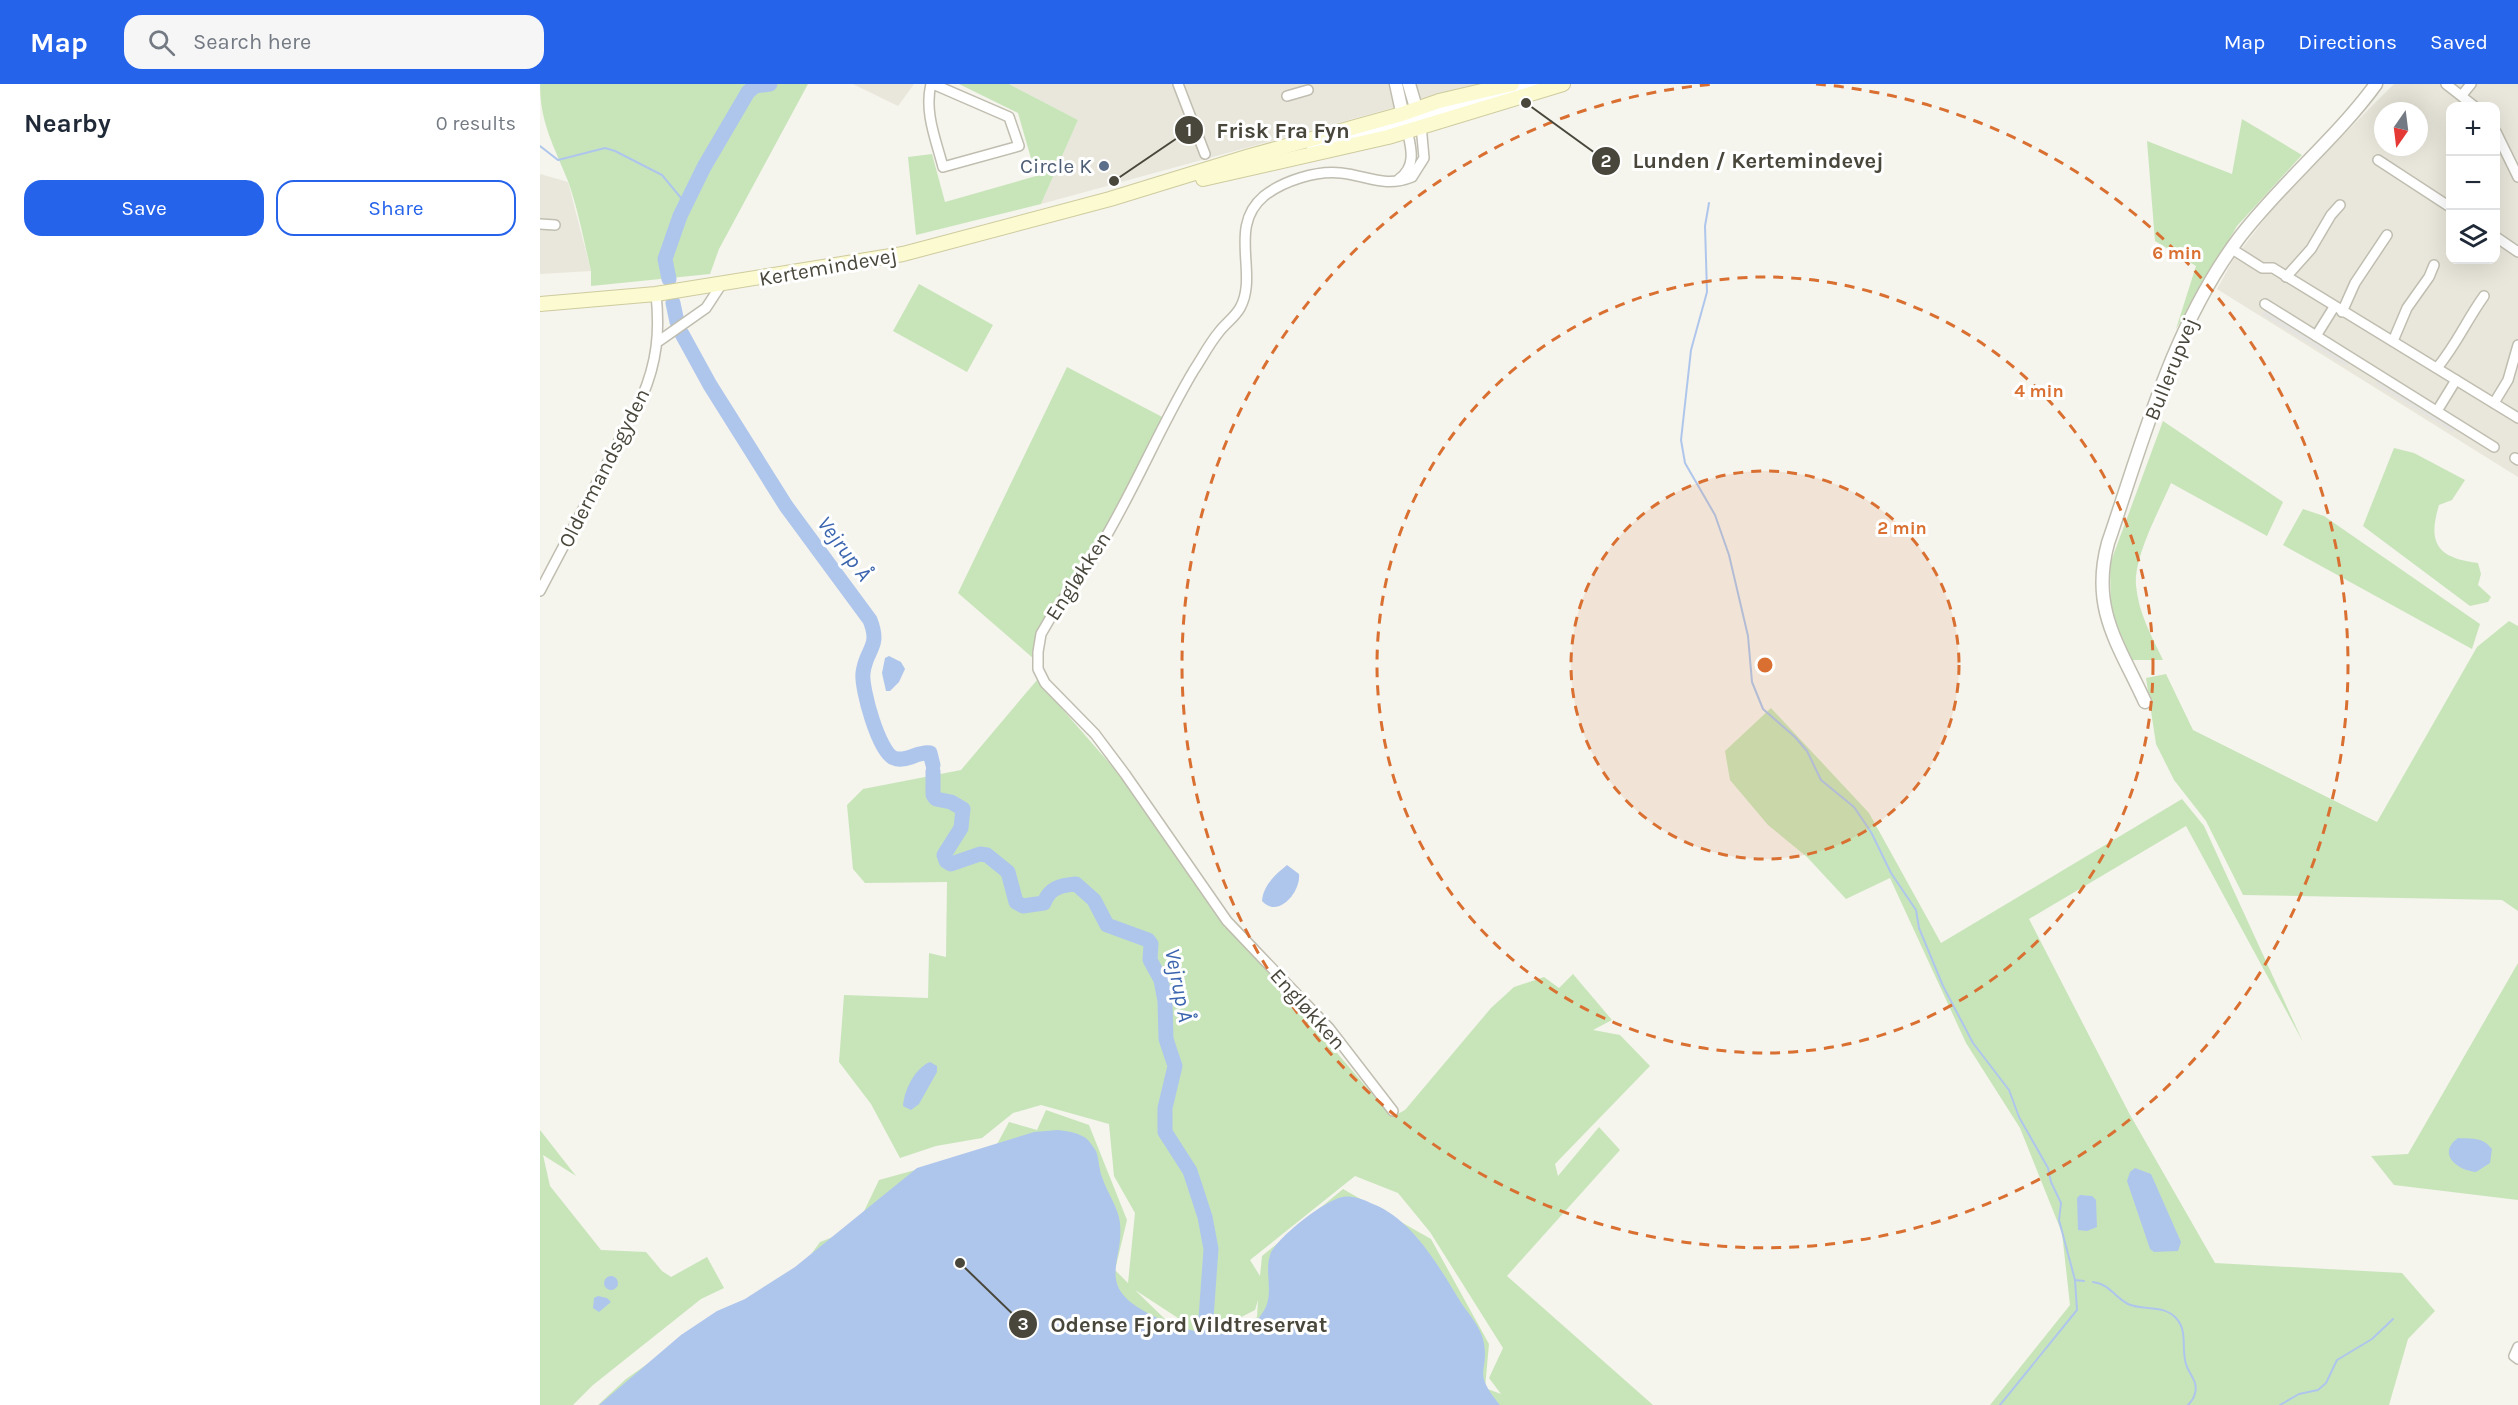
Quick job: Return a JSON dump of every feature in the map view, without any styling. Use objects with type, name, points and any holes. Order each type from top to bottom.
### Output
[{"type":"main road","name":"Kertemindevej","points":[[1110,200],[1250,156],[1404,121],[1512,84]]},
{"type":"main road","name":"Kertemindevej","points":[[1418,116],[1563,84]]},
{"type":"main road","name":"Kertemindevej","points":[[540,304],[656,294],[903,254],[1110,200],[1388,136],[1404,121]]},
{"type":"street","points":[[932,84],[1009,117],[1019,146],[943,167],[929,113],[928,96],[932,84]]},
{"type":"street","points":[[1178,84],[1205,154]]},
{"type":"street","points":[[1391,183],[1402,177],[1411,162],[1413,152],[1396,84]]},
{"type":"street","points":[[1391,183],[1412,177],[1421,165],[1425,149],[1409,84]]},
{"type":"street","points":[[1418,116],[1535,84]]},
{"type":"street","name":"Bullerupvej","points":[[2145,702],[2106,620],[2101,589],[2104,559],[2172,356],[2206,289],[2232,249],[2261,211],[2376,84]]},
{"type":"street","points":[[2446,84],[2470,102]]},
{"type":"street","points":[[2462,95],[2471,84]]},
{"type":"street","points":[[1287,96],[1302,89]]},
{"type":"street","points":[[2500,140],[2518,177]]},
{"type":"street","points":[[2393,169],[2399,159]]},
{"type":"street","points":[[2378,160],[2446,204]]},
{"type":"street","name":"Engløkken","points":[[1391,183],[1377,183],[1343,173],[1316,175],[1290,181],[1274,189],[1263,197],[1252,212],[1245,232],[1245,289],[1239,310],[1208,348],[1094,556],[1041,634],[1038,669],[1054,695],[1095,734],[1227,921],[1329,1028],[1393,1111]]},
{"type":"street","points":[[2286,277],[2311,249],[2331,215],[2340,205]]},
{"type":"street","points":[[540,224],[555,225]]},
{"type":"street","points":[[2316,336],[2338,309],[2387,235]]},
{"type":"street","points":[[2500,240],[2518,252]]},
{"type":"street","points":[[2232,249],[2262,268],[2273,268],[2518,418]]},
{"type":"street","points":[[2393,341],[2407,308],[2429,277],[2434,265]]},
{"type":"street","points":[[659,341],[706,308],[721,285]]},
{"type":"street","name":"Oldermandsgyden","points":[[540,591],[642,397],[652,373],[659,341],[656,294]]},
{"type":"street","points":[[2437,368],[2455,346],[2471,314],[2484,296]]},
{"type":"street","points":[[2265,304],[2494,447]]},
{"type":"street","points":[[2494,403],[2508,380],[2518,345]]},
{"type":"street","points":[[2436,411],[2456,380]]},
{"type":"street","points":[[2518,1347],[2514,1356],[2518,1359]]},
{"type":"shaded area","points":[[853,84],[914,84],[898,106]]},
{"type":"shaded area","points":[[1009,84],[1480,84],[1041,204],[1078,120]]},
{"type":"shaded area","points":[[2394,84],[2518,84],[2518,477],[2217,289],[2233,260],[2284,194],[2374,104],[2374,156],[2428,156],[2428,102],[2376,102]]},
{"type":"shaded area","points":[[540,174],[568,182],[591,271],[540,274]]},
{"type":"shaded area","points":[[2265,309],[2349,361],[2346,366],[2262,315]]},
{"type":"shaded area","points":[[2378,378],[2457,427],[2453,432],[2375,384]]},
{"type":"green space","points":[[540,84],[808,84],[719,249],[710,274],[591,286],[591,271],[578,214],[568,181],[545,123]]},
{"type":"green space","points":[[959,84],[1009,84],[1078,120],[1041,204],[916,235],[908,157],[932,154],[945,202],[1036,176],[1018,113]]},
{"type":"green space","points":[[2242,119],[2302,155],[2237,226],[2176,329],[2196,266],[2155,241],[2147,141],[2232,174]]},
{"type":"green space","points":[[919,284],[993,325],[967,372],[893,331]]},
{"type":"green space","points":[[1067,367],[1166,419],[1107,530],[1089,559],[1049,612],[1036,642],[1034,659],[958,593]]},
{"type":"green space","points":[[2163,421],[2283,502],[2267,536],[2171,483],[2148,534],[2136,573],[2140,605],[2163,660],[2132,660],[2111,612],[2110,564]]},
{"type":"green space","points":[[2394,448],[2414,453],[2465,480],[2452,500],[2439,505],[2434,530],[2439,547],[2445,553],[2464,561],[2478,563],[2481,574],[2478,585],[2491,597],[2488,602],[2470,606],[2363,526]]},
{"type":"green space","points":[[2303,509],[2324,516],[2480,624],[2472,649],[2283,545]]},
{"type":"green space","points":[[2509,621],[2518,626],[2518,911],[2502,900],[2243,895],[2206,821],[2174,780],[2156,744],[2146,678],[2166,674],[2193,730],[2377,822],[2477,647]]},
{"type":"green space","points":[[1037,680],[1118,773],[1225,928],[1229,927],[1392,1117],[1405,1110],[1491,1008],[1514,987],[1544,977],[1559,988],[1573,974],[1612,1020],[1593,1030],[1620,1035],[1650,1066],[1555,1164],[1558,1176],[1599,1127],[1620,1150],[1507,1276],[1653,1405],[598,1405],[626,1379],[728,1307],[783,1293],[820,1242],[856,1228],[879,1180],[995,1148],[1009,1122],[1037,1130],[1046,1110],[1089,1125],[1127,1220],[1115,1270],[1128,1283],[1135,1213],[1114,1176],[1109,1124],[1041,1105],[1013,1113],[982,1138],[936,1146],[900,1158],[871,1104],[839,1062],[844,995],[928,998],[929,953],[946,957],[947,882],[865,883],[853,869],[847,805],[863,789],[961,770]],"holes":[[[1355,1176],[1398,1193],[1430,1232],[1503,1348],[1489,1378],[1501,1394],[1485,1388],[1489,1344],[1431,1239],[1343,1189],[1262,1256],[1260,1276],[1250,1260]],[[1135,1290],[1178,1318],[1167,1321]],[[1258,1300],[1257,1317],[1227,1336],[1210,1325],[1224,1326],[1255,1310]]]},
{"type":"green space","points":[[1771,708],[1869,813],[1941,943],[2182,799],[2204,826],[2303,1042],[2186,826],[2029,919],[2129,1113],[2215,1263],[2402,1273],[2435,1311],[2408,1339],[2389,1405],[1990,1405],[2070,1305],[2062,1233],[2020,1128],[1966,1043],[1890,878],[1846,899],[1807,857],[1768,825],[1730,780],[1725,751]]},
{"type":"green space","points":[[2518,963],[2518,1200],[2394,1185],[2371,1156],[2408,1154]]},
{"type":"green space","points":[[540,1130],[576,1176],[543,1155],[550,1186],[601,1250],[646,1252],[662,1271],[671,1277],[707,1257],[724,1288],[701,1299],[593,1385],[573,1405],[540,1405]]},
{"type":"water","points":[[889,656],[901,662],[905,669],[899,682],[890,691],[886,691],[882,673],[885,658]]},
{"type":"water","points":[[1287,865],[1299,874],[1296,888],[1287,901],[1281,905],[1268,906],[1262,901],[1267,885]]},
{"type":"water","points":[[930,1062],[937,1066],[937,1072],[919,1104],[911,1110],[903,1106],[911,1080]]},
{"type":"water","points":[[1058,1130],[1082,1136],[1096,1151],[1102,1177],[1120,1223],[1116,1279],[1119,1289],[1139,1308],[1168,1322],[1203,1332],[1221,1334],[1237,1331],[1251,1324],[1263,1312],[1266,1305],[1269,1291],[1268,1262],[1281,1239],[1314,1212],[1335,1199],[1358,1198],[1388,1211],[1401,1221],[1435,1261],[1482,1334],[1485,1350],[1484,1377],[1491,1393],[1500,1405],[599,1405],[681,1335],[717,1311],[745,1299],[795,1267],[917,1168],[1034,1132]]},
{"type":"water","points":[[2458,1138],[2485,1142],[2492,1149],[2490,1163],[2476,1172],[2456,1164],[2449,1155],[2449,1149]]},
{"type":"water","points":[[2135,1168],[2151,1174],[2181,1242],[2178,1251],[2154,1252],[2150,1249],[2127,1181],[2130,1172]]},
{"type":"water","points":[[2080,1195],[2092,1196],[2096,1200],[2097,1227],[2087,1231],[2078,1230],[2077,1198]]},
{"type":"water","points":[[611,1276],[616,1278],[618,1283],[616,1288],[611,1290],[606,1288],[604,1283],[606,1278]]},
{"type":"water","points":[[598,1296],[607,1298],[611,1302],[599,1312],[593,1308],[594,1298]]},
{"type":"waterway","name":"Vejrup Å","points":[[669,279],[665,259],[680,216],[704,167],[748,92],[755,86],[770,84]]},
{"type":"waterway","points":[[540,146],[558,160],[605,148],[615,151],[662,175],[686,204]]},
{"type":"waterway","points":[[1709,203],[1705,226],[1707,292],[1691,350],[1681,440],[1685,463],[1715,515],[1729,555],[1748,636],[1752,682],[1763,709],[1795,737],[1807,751],[1821,780],[1854,807],[1871,832],[1891,873],[1916,910],[1919,928],[1943,986],[1973,1043],[2009,1090],[2019,1117],[2048,1168],[2051,1182],[2061,1203],[2059,1220],[2075,1280],[2077,1310],[2000,1405]]},
{"type":"waterway","name":"Vejrup Å","points":[[673,303],[677,322]]},
{"type":"waterway","name":"Vejrup Å","points":[[682,334],[710,385],[786,506],[870,620],[874,637],[865,665],[863,681],[872,719],[888,754],[898,759],[930,753],[933,765]]},
{"type":"waterway","name":"Vejrup Å","points":[[933,771],[933,795],[936,799],[951,802],[963,809],[961,828],[944,855],[946,861],[951,864],[980,854],[987,855],[1008,872],[1016,902],[1023,906],[1044,903],[1056,888],[1076,884],[1094,900],[1107,925],[1148,940],[1151,944],[1150,960],[1161,980],[1165,1001],[1166,1039],[1175,1066],[1165,1108],[1165,1132],[1190,1171],[1205,1217],[1211,1249],[1205,1332]]},
{"type":"waterway","points":[[2075,1280],[2084,1281]]},
{"type":"waterway","points":[[2093,1282],[2104,1285],[2128,1304],[2165,1311],[2180,1323],[2185,1361],[2196,1386],[2194,1397],[2188,1405]]},
{"type":"waterway","points":[[2280,1405],[2299,1394],[2318,1390],[2326,1383],[2337,1360],[2372,1339],[2393,1319]]},
{"type":"place","name":"Lunden / Kertemindevej","points":[[1526,103]]},
{"type":"place","name":"Circle K","points":[[1104,166]]},
{"type":"place","name":"Frisk Fra Fyn","points":[[1114,181]]},
{"type":"place","name":"Odense Fjord Vildtreservat","points":[[960,1263]]}]
